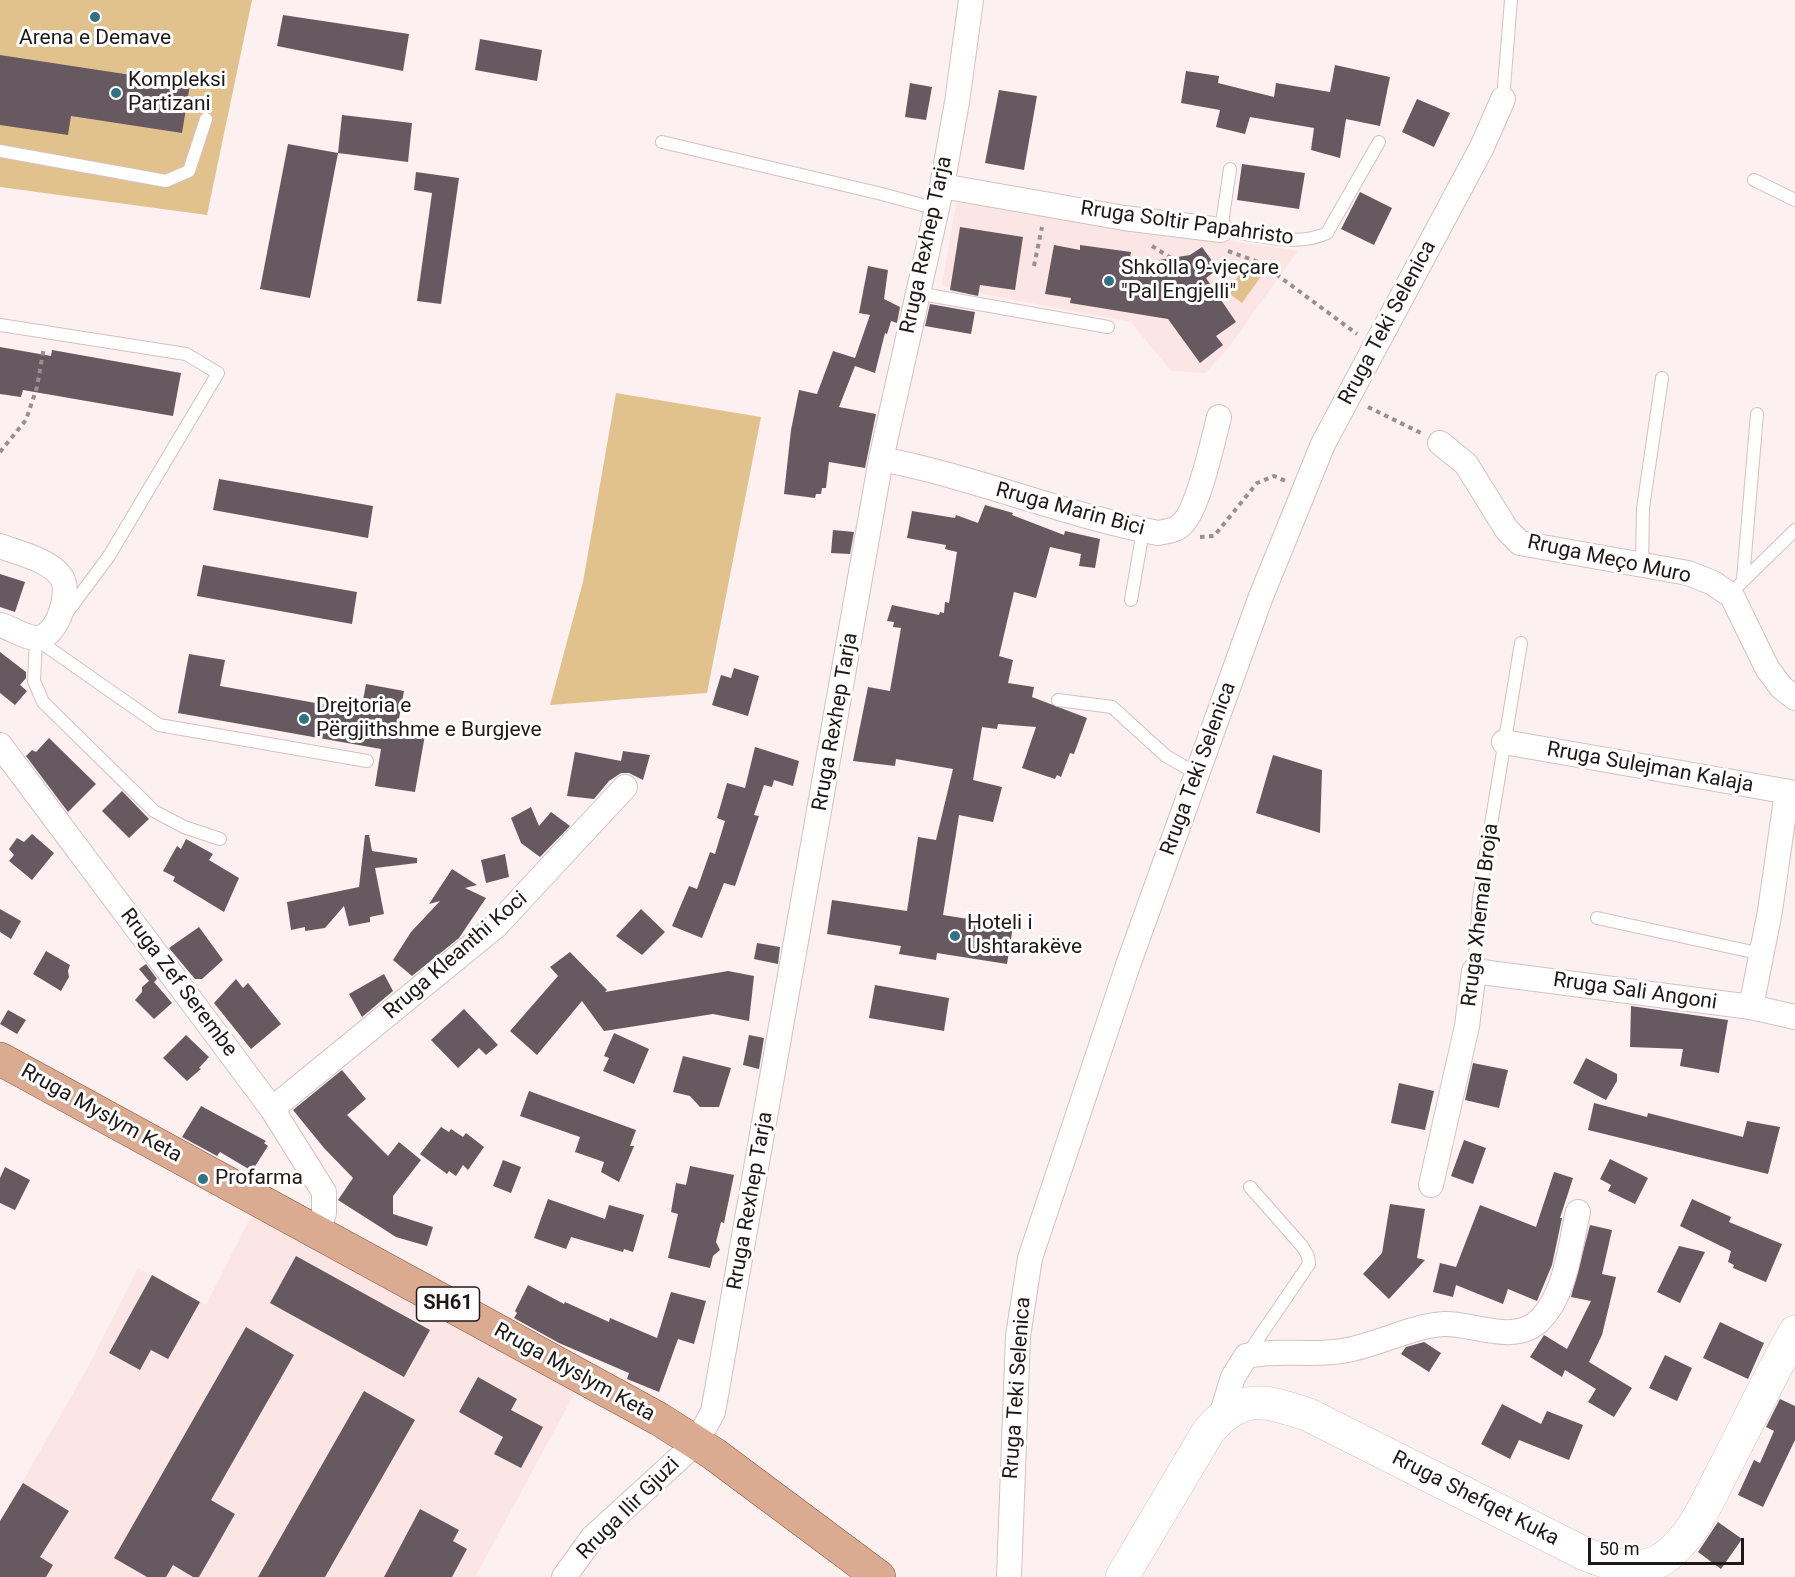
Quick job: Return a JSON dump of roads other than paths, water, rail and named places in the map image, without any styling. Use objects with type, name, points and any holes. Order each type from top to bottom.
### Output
[{"type":"main road","name":"Rruga Myslym Keta","points":[[0,1059],[659,1419],[696,1443],[879,1577]]},
{"type":"street","name":"Rruga Rexhep Tarja","points":[[696,1443],[713,1412],[880,459],[939,198],[957,102],[971,0]]},
{"type":"street","name":"Rruga Teki Selenica","points":[[1009,1577],[1018,1336],[1030,1258],[1121,988],[1303,487],[1348,397],[1482,147],[1503,99]]},
{"type":"street","name":"Rruga Soltir Papahristo","points":[[939,198],[1221,230]]},
{"type":"street","name":"Rruga Marin Bici","points":[[880,459],[931,468],[1143,531],[1158,533],[1175,530],[1184,523],[1210,458],[1219,417]]},
{"type":"street","name":"Rruga Meço Muro","points":[[1440,443],[1466,464],[1508,530],[1521,543],[1688,573],[1713,584],[1737,588]]},
{"type":"street","points":[[0,546],[44,564],[62,577],[64,597],[45,633],[0,625]]},
{"type":"street","points":[[1737,588],[1767,668],[1781,687],[1795,698]]},
{"type":"street","name":"Rruga Sulejman Kalaja","points":[[1504,742],[1791,793]]},
{"type":"street","name":"Rruga Zef Serembe","points":[[0,745],[272,1108],[324,1192],[324,1213],[318,1233]]},
{"type":"street","name":"Rruga Kleanthi Koci","points":[[272,1108],[496,926],[535,887],[625,787]]},
{"type":"street","points":[[1751,1007],[1791,793]]},
{"type":"street","name":"Rruga Sali Angoni","points":[[1474,971],[1751,1007],[1795,1017]]},
{"type":"street","name":"Rruga Xhemal Broja","points":[[1431,1185],[1465,1036],[1474,971]]},
{"type":"street","points":[[1221,1416],[1233,1377],[1246,1356],[1267,1351],[1314,1354],[1341,1352],[1443,1324],[1506,1333],[1523,1330],[1539,1321],[1551,1307],[1560,1287],[1578,1212]]},
{"type":"street","name":"Rruga Shefqet Kuka","points":[[1122,1577],[1208,1432],[1221,1416],[1235,1407],[1250,1402],[1267,1402],[1309,1415],[1585,1554],[1627,1567],[1645,1566],[1663,1558],[1681,1542],[1702,1510],[1795,1332]]},
{"type":"street","name":"Rruga Ilir Gjuzi","points":[[564,1577],[593,1537],[696,1443]]},
{"type":"lane","name":"Rruga Teki Selenica","points":[[1503,99],[1511,0]]},
{"type":"lane","points":[[0,151],[166,181],[189,171],[206,118]]},
{"type":"lane","points":[[662,142],[882,194],[939,198]]},
{"type":"lane","name":"Rruga Soltir Papahristo","points":[[1221,230],[1295,240],[1316,239],[1327,233],[1379,142]]},
{"type":"lane","points":[[1221,230],[1230,169]]},
{"type":"lane","points":[[1754,180],[1795,200]]},
{"type":"lane","points":[[917,293],[1108,327]]},
{"type":"lane","points":[[0,325],[186,354],[218,373],[109,556],[69,611],[45,633],[34,681],[43,702],[154,811],[184,827],[220,839]]},
{"type":"lane","points":[[1641,564],[1643,508],[1662,378]]},
{"type":"lane","points":[[1737,588],[1756,414]]},
{"type":"lane","points":[[1737,588],[1795,530]]},
{"type":"lane","points":[[1131,600],[1143,531]]},
{"type":"lane","points":[[45,633],[159,725],[367,761]]},
{"type":"lane","name":"Rruga Xhemal Broja","points":[[1474,971],[1479,897],[1521,644]]},
{"type":"lane","points":[[1058,700],[1112,707],[1166,756],[1197,774]]},
{"type":"lane","points":[[1597,918],[1762,954]]},
{"type":"lane","points":[[1246,1356],[1309,1264],[1308,1256],[1302,1246],[1250,1187]]},
{"type":"place","name":"Arena e Demave","points":[[95,17]]},
{"type":"place","name":"Kompleksi Partizani","points":[[116,93]]},
{"type":"place","name":"Shkolla 9-vjeçare \"Pal Engjelli\"","points":[[1109,281]]},
{"type":"place","name":"Drejtoria e Përgjithshme e Burgjeve","points":[[304,719]]},
{"type":"place","name":"Hoteli i Ushtarakëve","points":[[955,936]]},
{"type":"place","name":"Profarma","points":[[203,1179]]}]
